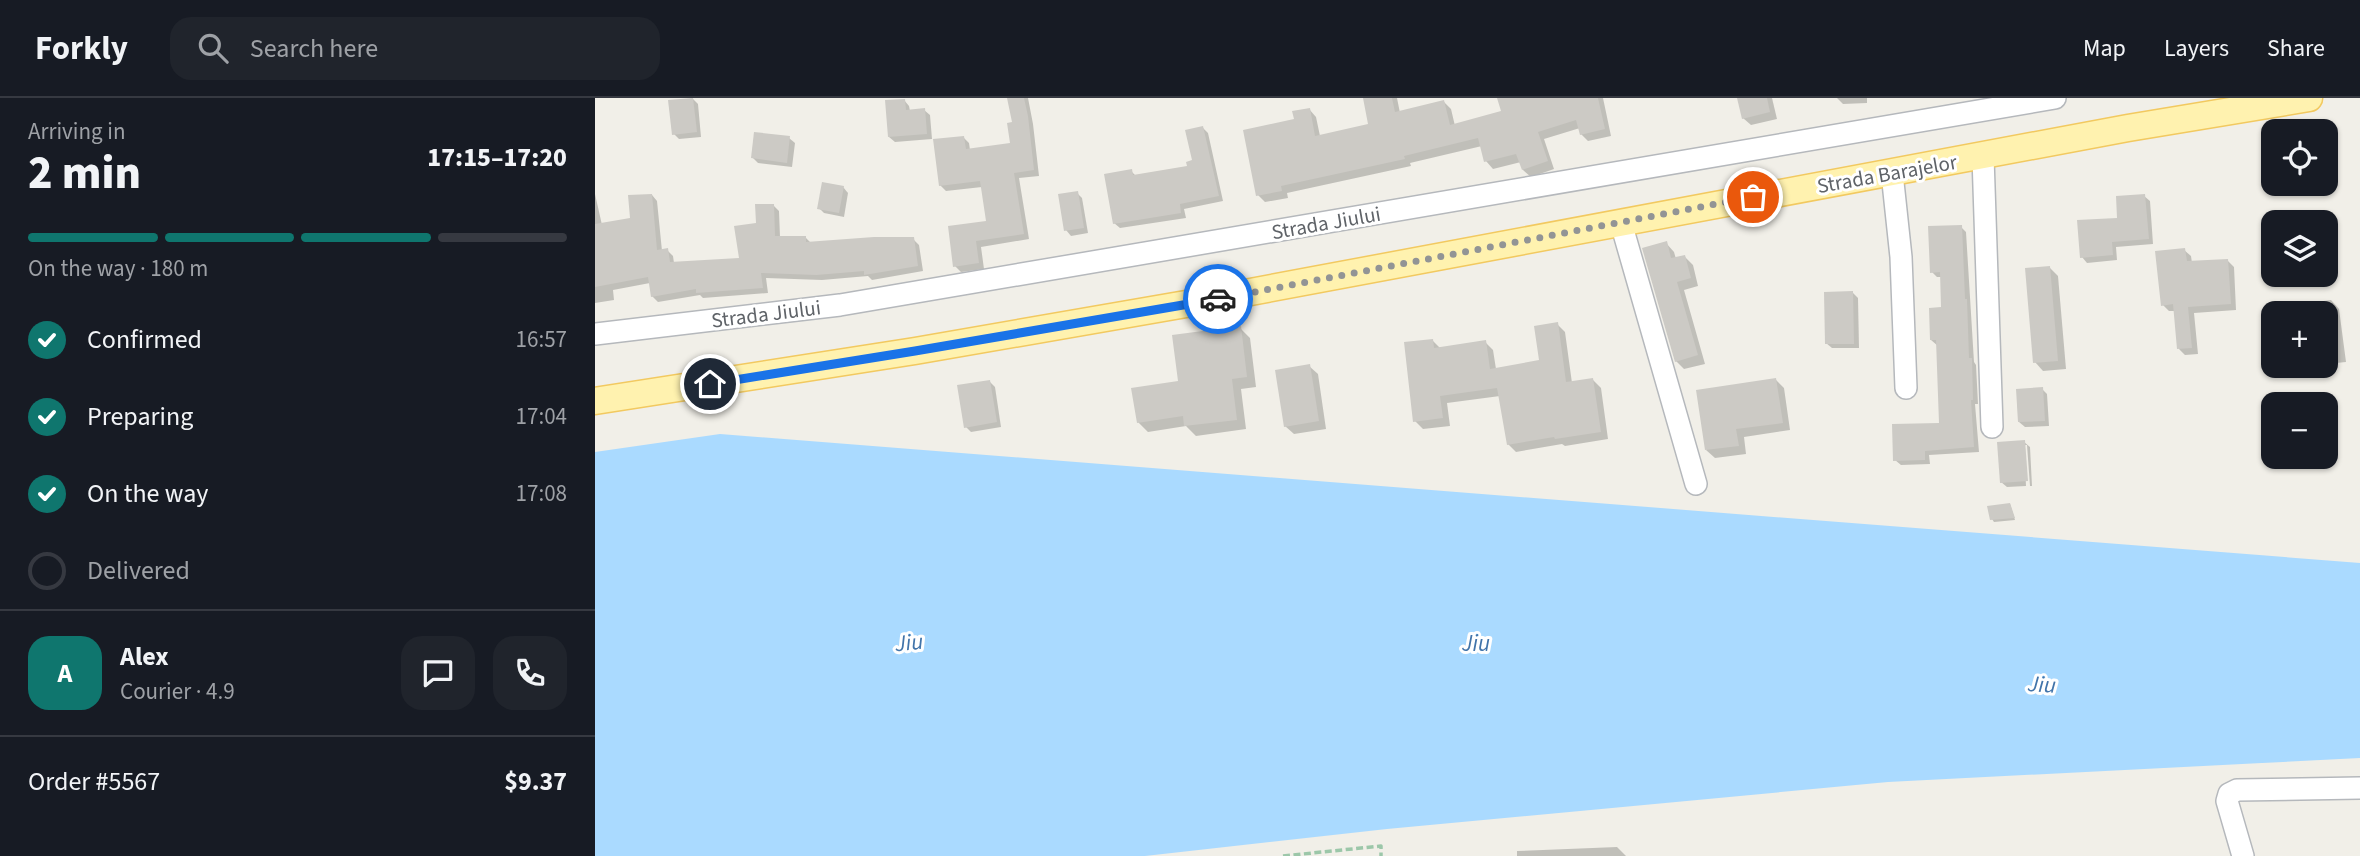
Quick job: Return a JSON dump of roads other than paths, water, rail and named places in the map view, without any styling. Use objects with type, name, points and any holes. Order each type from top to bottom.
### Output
[{"type":"main road","name":"Strada Barajelor","points":[[595,401],[838,364],[1186,304],[2129,128],[2309,98]]},
{"type":"street","name":"Strada Jiului","points":[[595,334],[840,305],[2055,98]]},
{"type":"street","points":[[1983,157],[1992,427]]},
{"type":"street","points":[[1892,173],[1901,257],[1906,388]]},
{"type":"street","points":[[1621,223],[1696,484]]},
{"type":"street","points":[[2243,856],[2227,801],[2229,794],[2237,790],[2360,788]]},
{"type":"water","name":"Jiu","points":[[720,434],[2360,563],[2360,758],[1888,782],[1387,829],[1145,856],[595,856],[595,452]]}]
